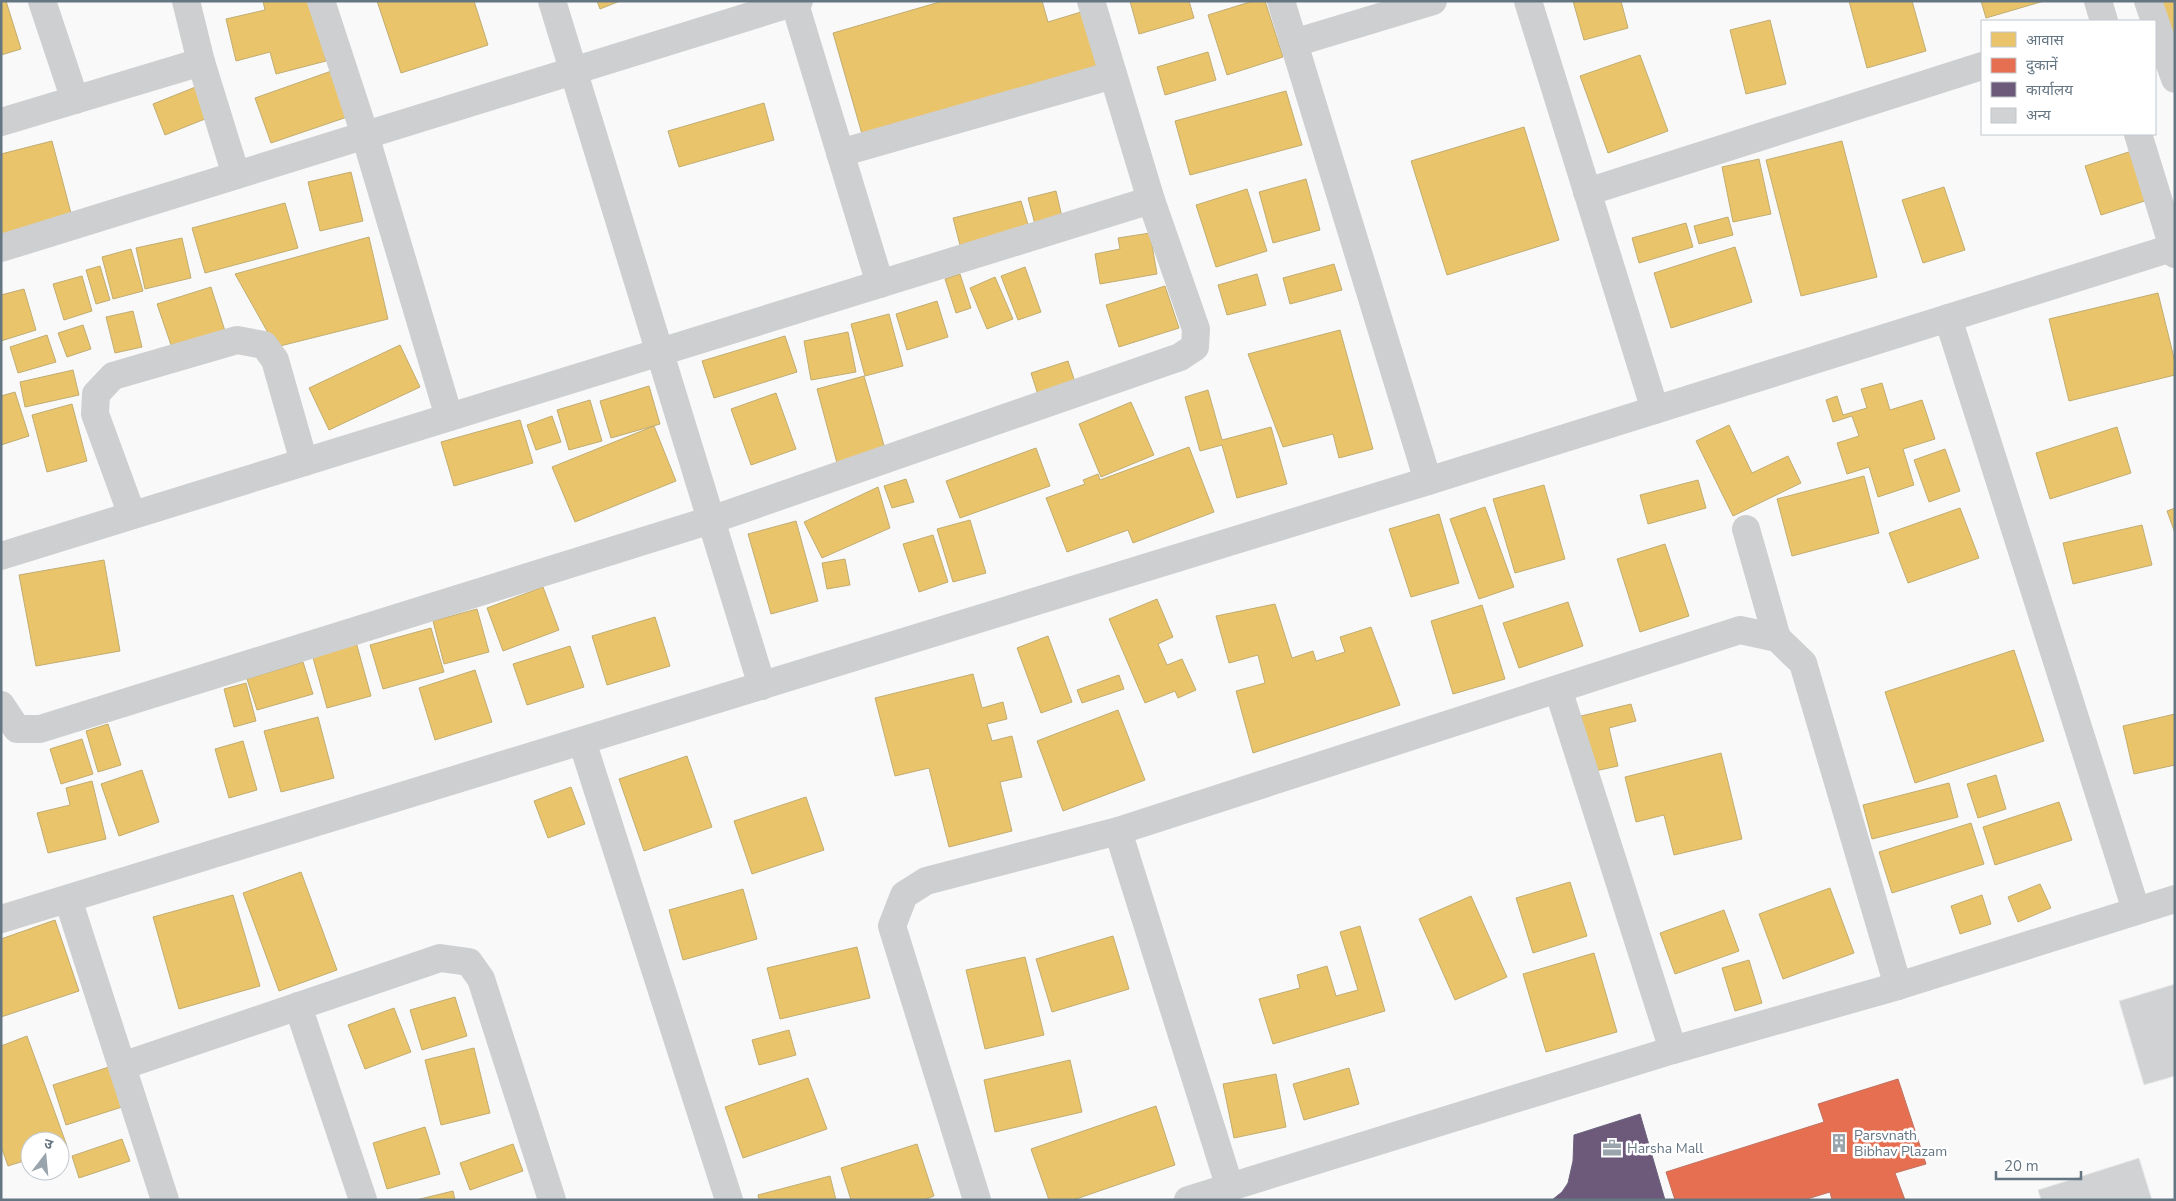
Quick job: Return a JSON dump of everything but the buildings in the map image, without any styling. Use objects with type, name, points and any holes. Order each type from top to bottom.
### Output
[{"type":"street","points":[[42,1],[75,100]]},
{"type":"street","points":[[186,1],[236,175]]},
{"type":"street","points":[[321,1],[365,135],[449,417]]},
{"type":"street","points":[[552,1],[762,686]]},
{"type":"street","points":[[1,705],[17,729],[40,729],[711,520],[1180,357],[1195,347],[1196,329],[1151,200],[1091,1]]},
{"type":"street","points":[[1282,1],[1428,481]]},
{"type":"street","points":[[1294,43],[1433,1]]},
{"type":"street","points":[[1528,1],[1655,410]]},
{"type":"street","points":[[2098,1],[2104,20]]},
{"type":"street","points":[[2148,1],[2155,20]]},
{"type":"street","points":[[1,248],[796,2],[880,284]]},
{"type":"street","points":[[2156,24],[2175,79]]},
{"type":"street","points":[[1,122],[202,62]]},
{"type":"street","points":[[1588,192],[1981,66]]},
{"type":"street","points":[[840,153],[1113,75]]},
{"type":"street","points":[[1,919],[1428,481],[2174,249],[2138,135]]},
{"type":"street","points":[[1,556],[1151,200]]},
{"type":"street","points":[[1948,318],[2136,910]]},
{"type":"street","points":[[132,515],[95,414],[96,394],[113,376],[237,340],[264,346],[275,360],[304,462]]},
{"type":"street","points":[[1746,529],[1777,638],[1803,663],[1898,986]]},
{"type":"street","points":[[977,1200],[892,926],[904,895],[926,881],[1118,831],[1740,630],[1777,638]]},
{"type":"street","points":[[1558,689],[1673,1050]]},
{"type":"street","points":[[582,741],[729,1200]]},
{"type":"street","points":[[1118,831],[1230,1188]]},
{"type":"street","points":[[68,899],[165,1200]]},
{"type":"street","points":[[1188,1200],[1673,1050],[1898,986],[2175,899]]},
{"type":"street","points":[[122,1066],[440,958],[469,962],[481,979],[552,1200]]},
{"type":"street","points":[[298,1006],[363,1200]]},
{"type":"place","name":"Parsvnath Bibhav Plazam","points":[[1839,1143]]},
{"type":"place","name":"Harsha Mall","points":[[1612,1148]]}]
